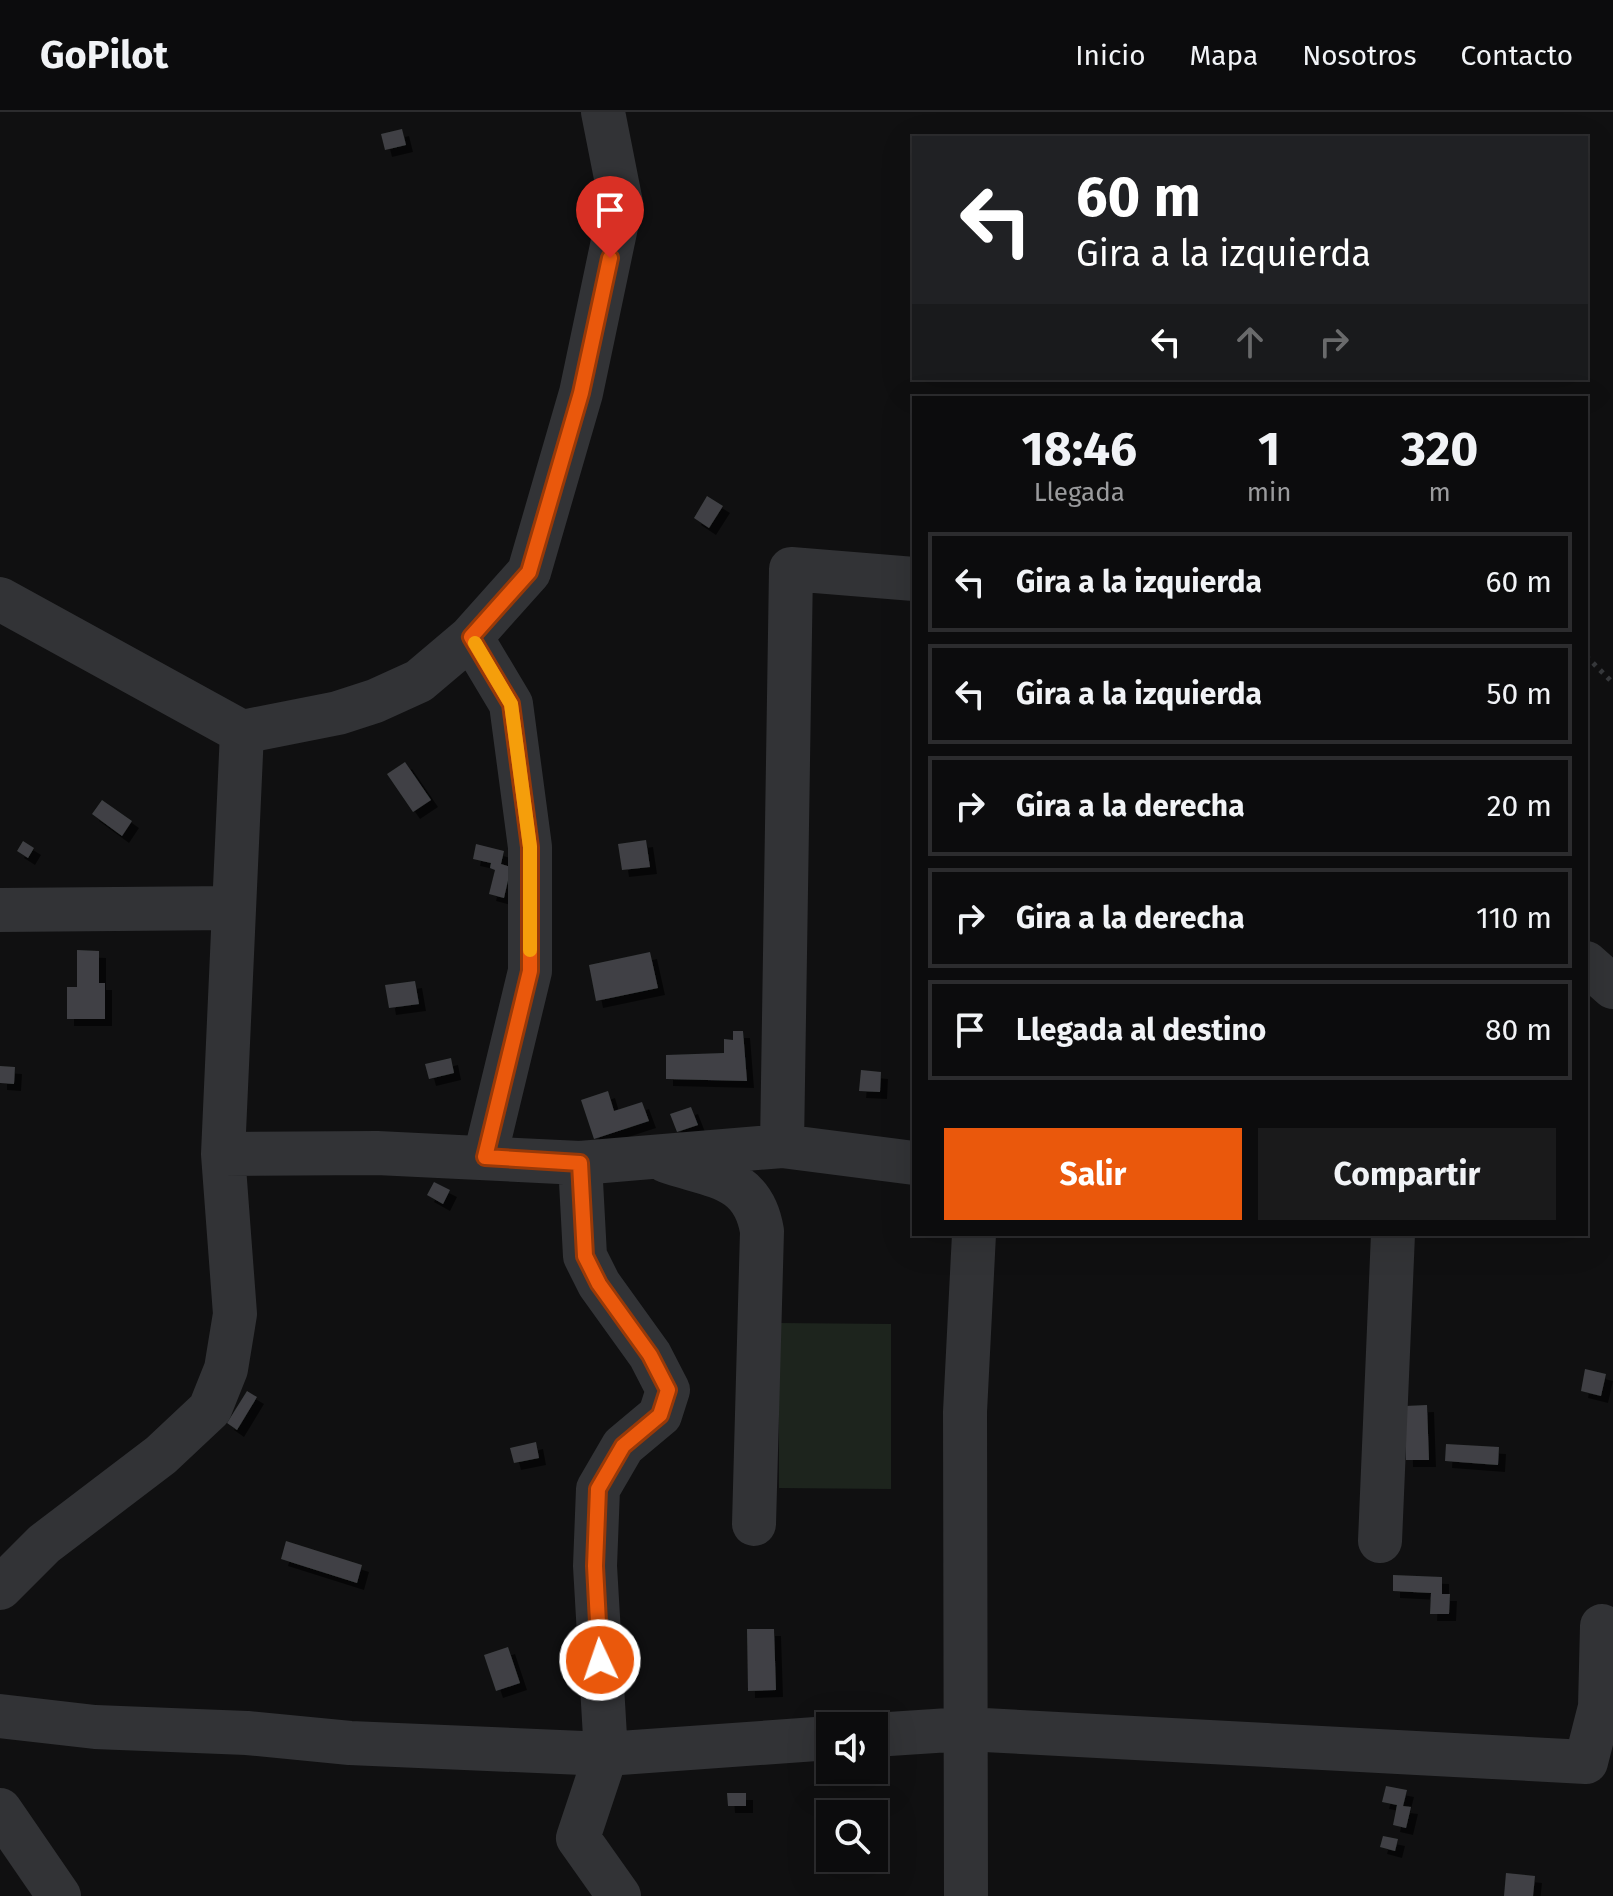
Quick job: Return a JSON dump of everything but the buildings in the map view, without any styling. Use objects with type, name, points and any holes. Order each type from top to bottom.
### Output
[{"type":"street","points":[[0,599],[242,732],[338,713],[375,701],[419,681],[471,637],[529,572],[581,393],[621,203],[603,112]]},
{"type":"street","points":[[782,1146],[791,569],[912,579]]},
{"type":"street","points":[[471,637],[511,704],[530,847],[530,971],[485,1157]]},
{"type":"street","points":[[0,1588],[44,1544],[161,1455],[210,1409],[226,1369],[235,1314],[223,1154],[242,732]]},
{"type":"street","points":[[0,910],[232,908]]},
{"type":"street","points":[[1588,965],[1613,987]]},
{"type":"street","points":[[223,1154],[295,1151],[580,1163],[782,1146],[912,1163]]},
{"type":"street","points":[[649,1155],[744,1188],[758,1208],[762,1231],[754,1524]]},
{"type":"street","points":[[580,1163],[585,1256],[599,1284],[650,1355],[668,1390],[660,1415],[623,1446],[598,1489],[595,1566],[606,1754],[578,1838],[619,1896]]},
{"type":"street","points":[[966,1896],[965,1412],[974,1236]]},
{"type":"street","points":[[1380,1541],[1393,1236]]},
{"type":"street","points":[[888,1734],[965,1729],[1586,1762],[1600,1707],[1602,1626]]},
{"type":"street","points":[[0,1716],[95,1727],[247,1733],[350,1743],[606,1754],[816,1739]]},
{"type":"street","points":[[0,1810],[59,1896]]},
{"type":"path","points":[[1588,658],[1613,683]]},
{"type":"shaded area","points":[[779,1323],[891,1324],[891,1489],[779,1488]]},
{"type":"slow traffic","points":[[475,643],[511,704],[530,847],[530,950]]},
{"type":"route","points":[[600,1660],[595,1566],[598,1489],[623,1446],[660,1415],[668,1390],[650,1355],[599,1284],[585,1256],[580,1163],[485,1157],[530,971],[530,847],[511,704],[471,637],[529,572],[581,393],[610,258]]}]
